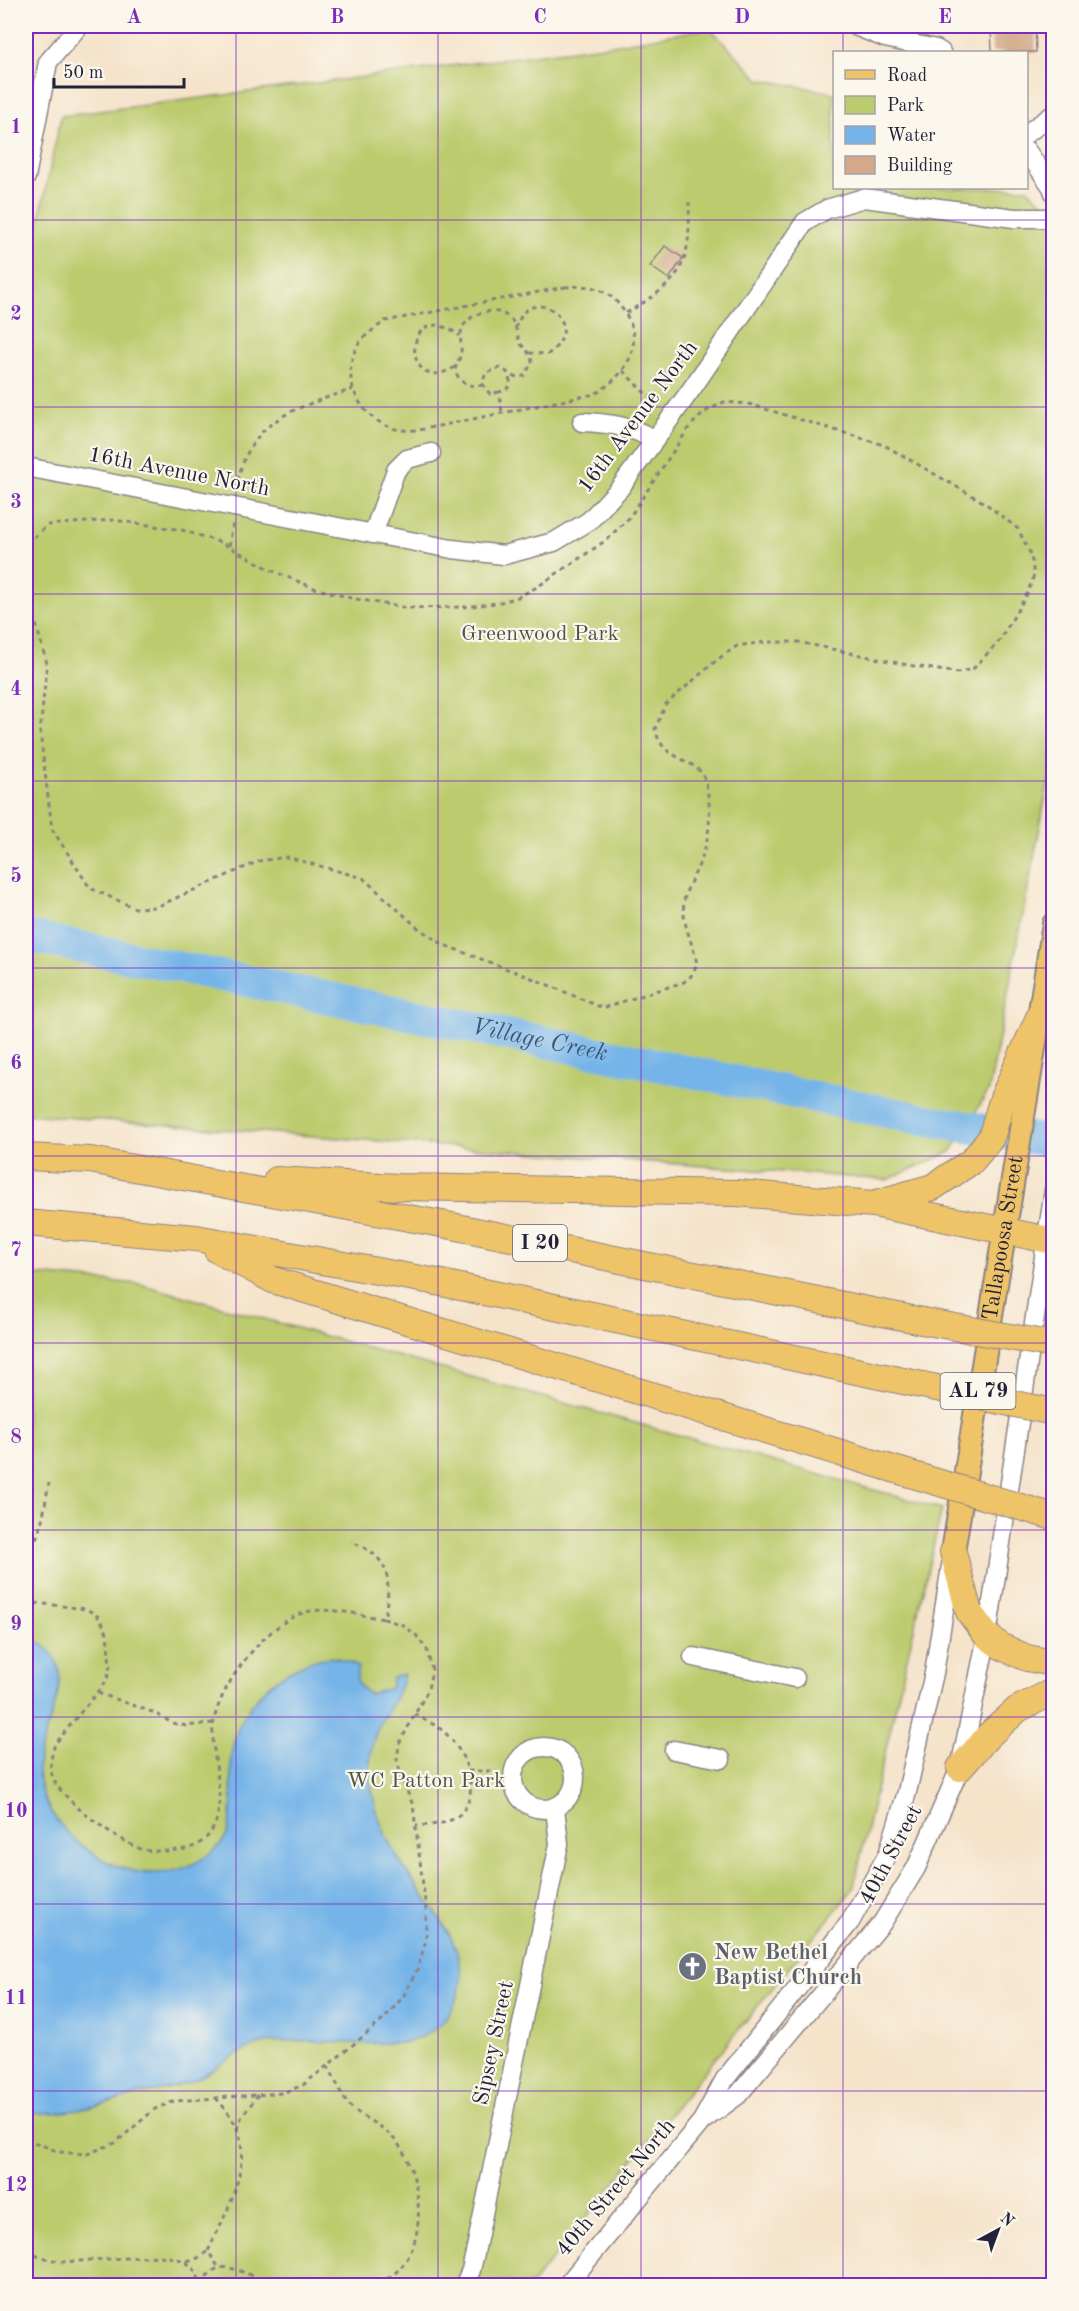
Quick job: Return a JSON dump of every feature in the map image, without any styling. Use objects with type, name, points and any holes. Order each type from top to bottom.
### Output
[{"type":"highway","points":[[874,1204],[933,1186],[972,1161],[1014,1102],[1040,1016]]},
{"type":"highway","name":"I 20","points":[[26,1157],[90,1160],[442,1224],[922,1321],[1053,1345]]},
{"type":"highway","points":[[157,1172],[398,1187],[736,1193],[874,1204],[1050,1240]]},
{"type":"highway","points":[[26,1223],[196,1238],[432,1281],[1053,1412]]},
{"type":"highway","points":[[196,1238],[273,1280],[1053,1516]]},
{"type":"highway","points":[[953,1552],[969,1612],[987,1636],[1002,1647],[1027,1658],[1053,1663]]},
{"type":"highway","points":[[960,1768],[988,1736],[1018,1709],[1053,1691]]},
{"type":"main road","points":[[1040,1016],[1053,924]]},
{"type":"main road","name":"Tallapoosa Street","points":[[953,1552],[1014,1165],[1014,1102]]},
{"type":"street","points":[[26,177],[48,62],[79,26]]},
{"type":"street","points":[[855,26],[885,38],[939,51]]},
{"type":"street","points":[[1028,133],[1053,114]]},
{"type":"street","points":[[1028,153],[1052,187],[1053,193]]},
{"type":"street","name":"16th Avenue North","points":[[26,467],[453,549],[504,555],[554,542],[590,521],[620,488],[674,414],[805,222],[827,209],[864,198],[1014,218],[1053,218]]},
{"type":"street","points":[[582,422],[611,423],[639,430],[655,440]]},
{"type":"street","points":[[373,534],[396,470],[407,459],[432,453]]},
{"type":"street","name":"Tallapoosa Street","points":[[1050,1240],[1053,1190]]},
{"type":"street","name":"40th Street","points":[[702,2121],[738,2095],[882,1923],[916,1868],[960,1768],[987,1636],[1050,1240]]},
{"type":"street","name":"40th Street","points":[[702,2121],[725,2079],[850,1922],[888,1854],[907,1792],[934,1673],[953,1552]]},
{"type":"street","points":[[693,1657],[795,1678]]},
{"type":"street","points":[[674,1750],[721,1759]]},
{"type":"street","name":"Sipsey Street","points":[[464,2286],[475,2253],[559,1844],[555,1808]]},
{"type":"street","name":"40th Street North","points":[[566,2286],[702,2121]]},
{"type":"path","points":[[626,313],[661,292],[674,279],[686,259],[691,232],[690,201]]},
{"type":"path","points":[[565,287],[589,287],[614,298],[626,313],[634,334],[633,352],[623,370],[610,386],[595,394],[420,430],[394,429],[375,420],[364,410],[350,382],[350,369],[360,343],[385,321],[565,287]]},
{"type":"path","points":[[481,303],[483,312]]},
{"type":"path","points":[[515,328],[525,311],[532,308],[549,308],[561,319],[564,335],[556,349],[548,354],[530,353]]},
{"type":"path","points":[[483,385],[469,386],[464,383],[457,376],[455,367],[461,352],[460,336],[464,325],[469,318],[483,312],[496,312],[508,318],[523,346],[530,353],[532,363],[524,376],[510,377]]},
{"type":"path","points":[[455,367],[442,373],[434,374],[428,371],[417,362],[414,345],[419,335],[434,325],[445,326],[460,336]]},
{"type":"path","points":[[492,369],[507,372],[510,377],[511,384],[506,390],[490,394],[483,385],[486,373],[492,369]]},
{"type":"path","points":[[623,370],[644,392],[674,414]]},
{"type":"path","points":[[229,546],[238,474],[249,447],[273,421],[301,406],[353,389]]},
{"type":"path","points":[[499,392],[502,413]]},
{"type":"path","points":[[26,553],[30,541],[47,525],[113,520],[182,530],[229,546],[273,571],[314,588],[351,598],[406,608],[464,607],[516,598],[537,587],[605,541],[629,518],[690,426],[705,412],[724,402],[749,404],[884,445],[985,503],[1018,529],[1031,555],[1034,575],[1027,594],[1000,640],[974,668],[958,673],[798,642],[765,642],[737,646],[718,659],[666,704],[655,729],[657,738],[665,749],[693,766],[705,777],[709,800],[709,832],[702,859],[685,897],[684,915],[698,964],[692,976],[684,982],[603,1008],[444,945],[417,927],[363,878],[287,857],[259,861],[156,907],[135,908],[90,888],[52,829],[40,732],[47,664],[26,588]]},
{"type":"path","points":[[26,1554],[32,1548],[39,1531],[49,1483]]},
{"type":"path","points":[[351,1542],[365,1547],[387,1572],[389,1589],[384,1619]]},
{"type":"path","points":[[26,1602],[87,1609],[100,1618],[107,1633],[110,1666],[107,1680],[55,1744],[51,1755],[52,1775],[61,1792],[75,1806],[142,1850],[162,1852],[195,1846],[207,1835],[217,1820],[219,1800],[213,1723],[226,1689],[249,1656],[271,1631],[291,1617],[311,1611],[334,1611],[384,1619],[403,1625],[416,1635],[427,1650],[432,1670],[428,1690],[399,1744],[397,1760],[402,1780],[413,1805],[423,1881],[426,1940],[417,1970],[403,1997],[383,2020],[342,2054],[303,2085],[283,2093],[176,2101],[155,2109],[115,2143],[87,2154],[59,2152],[26,2139]]},
{"type":"path","points":[[98,1692],[155,1713],[172,1723],[186,1726],[213,1723]]},
{"type":"path","points":[[415,1714],[443,1731],[456,1744],[464,1757],[468,1771],[468,1803],[459,1815],[443,1824],[416,1827]]},
{"type":"path","points":[[468,1771],[499,1773]]},
{"type":"path","points":[[327,2066],[350,2106],[394,2138],[410,2161],[417,2193],[418,2222],[412,2246],[403,2264],[392,2276],[356,2286]]},
{"type":"path","points":[[238,2129],[242,2118],[258,2095]]},
{"type":"path","points":[[187,2262],[208,2251],[227,2211],[239,2173],[243,2150],[238,2129],[216,2098]]},
{"type":"path","points":[[208,2251],[219,2268]]},
{"type":"path","points":[[26,2253],[48,2261],[61,2262],[174,2257],[187,2262],[196,2272],[200,2284],[209,2274],[219,2268],[239,2271],[269,2286]]},
{"type":"green space","name":"Greenwood Park","points":[[710,28],[759,79],[833,93],[833,189],[1027,189],[1053,211],[1053,759],[989,1090],[951,1152],[887,1180],[26,1114],[26,283],[61,116],[612,45]]},
{"type":"green space","name":"WC Patton Park","points":[[26,1274],[140,1284],[942,1509],[853,1889],[531,2285],[26,2285]]},
{"type":"water","points":[[26,1636],[45,1646],[55,1659],[59,1674],[54,1707],[39,1758],[38,1776],[42,1793],[50,1810],[74,1839],[88,1850],[119,1867],[142,1872],[166,1872],[189,1866],[212,1852],[224,1840],[231,1816],[231,1762],[237,1732],[251,1705],[272,1683],[306,1663],[321,1658],[336,1658],[358,1667],[358,1683],[370,1694],[391,1688],[392,1678],[404,1674],[398,1694],[375,1734],[371,1755],[371,1786],[388,1841],[446,1928],[455,1947],[460,1966],[460,1985],[454,2005],[441,2023],[424,2036],[404,2043],[292,2041],[261,2044],[243,2051],[199,2078],[178,2086],[84,2109],[55,2113],[26,2112]]},
{"type":"building","points":[[991,26],[1035,26],[1036,52],[992,51]]},
{"type":"building","points":[[665,246],[683,258],[669,279],[650,266]]},
{"type":"waterway","name":"Village Creek","points":[[26,936],[921,1119],[1054,1142]]},
{"type":"place","name":"New Bethel Baptist Church","points":[[693,1966]]}]
